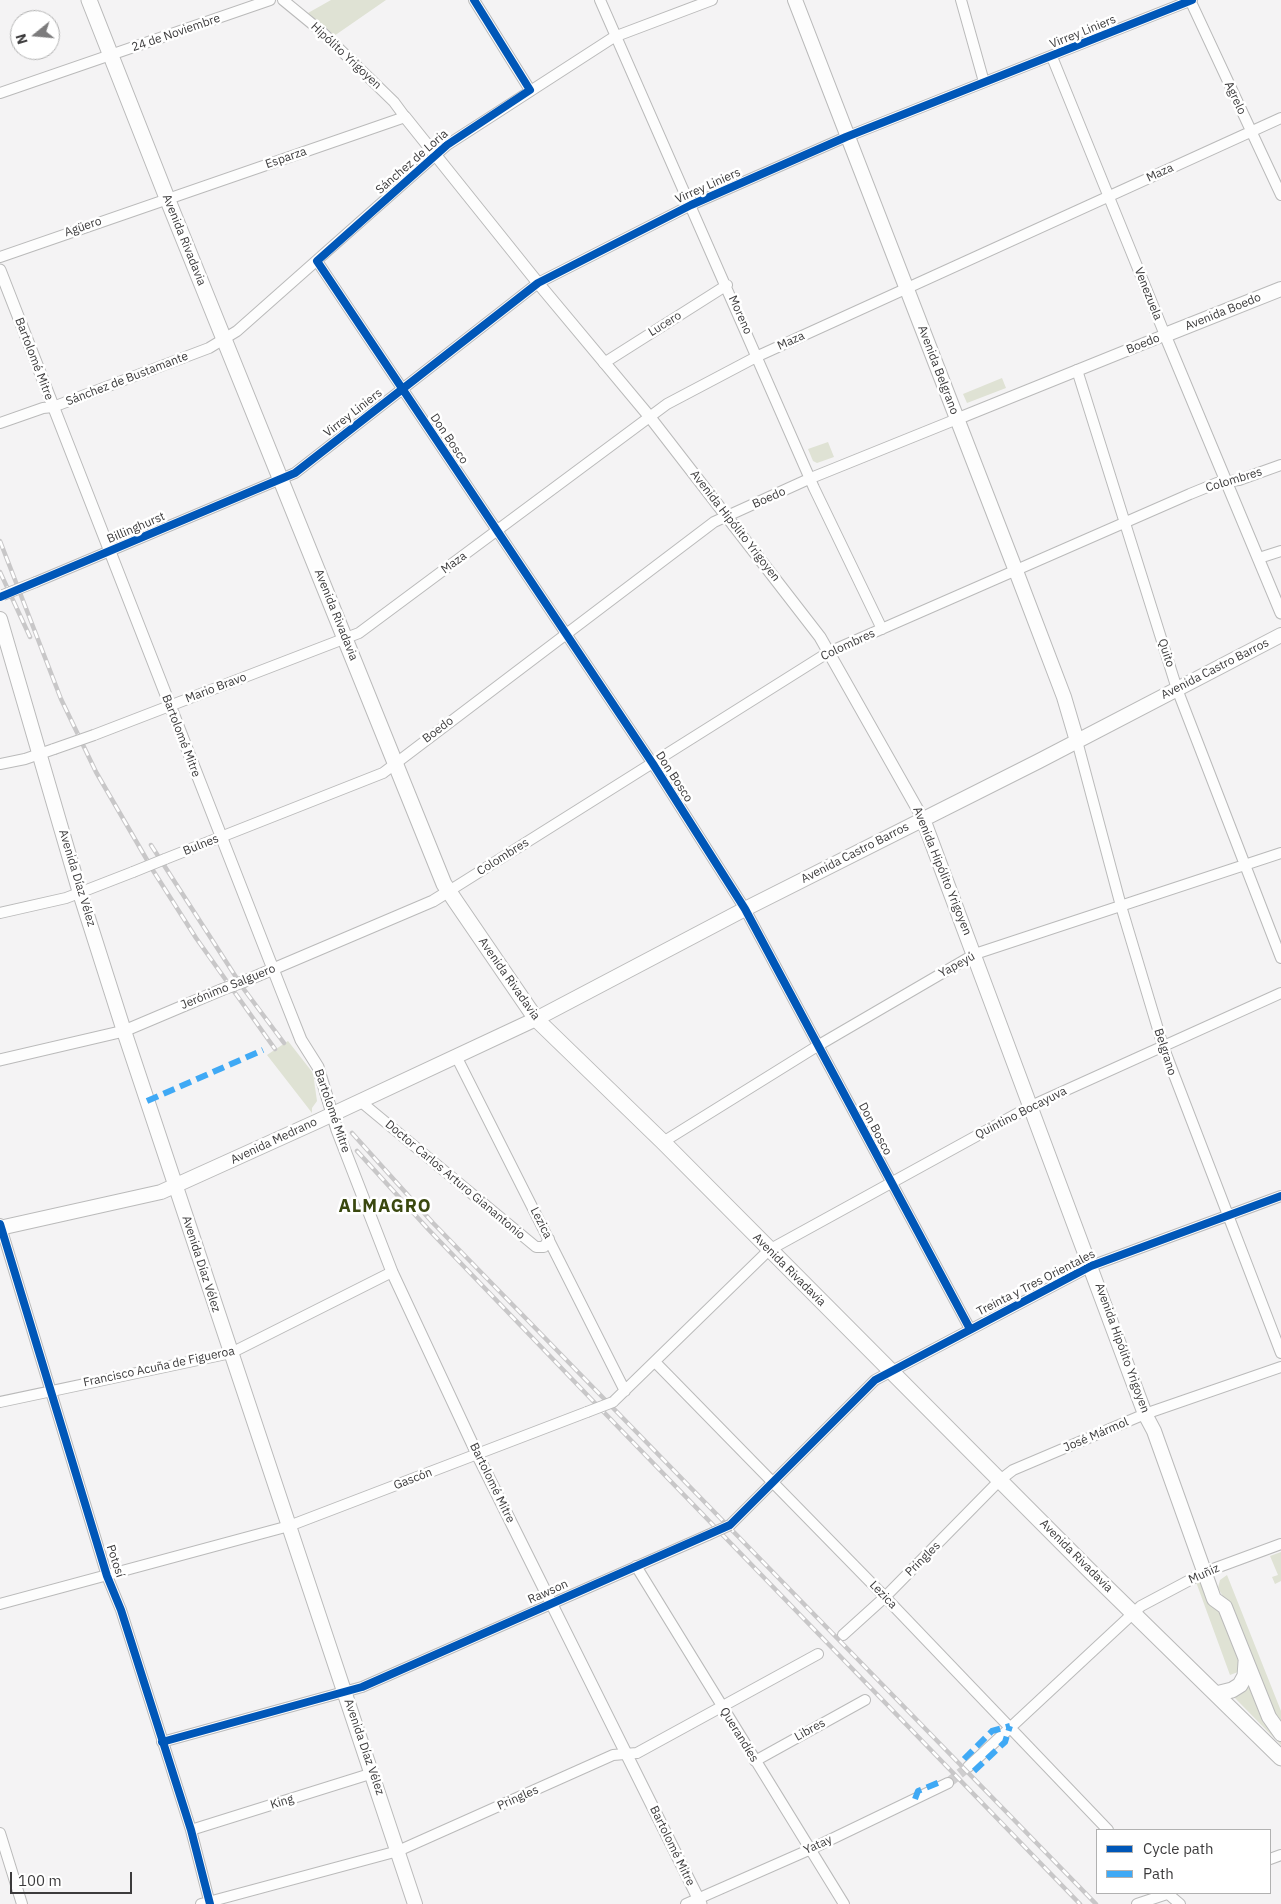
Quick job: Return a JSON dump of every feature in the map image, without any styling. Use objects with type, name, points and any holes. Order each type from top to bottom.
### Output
[{"type":"main road","name":"Avenida Rivadavia","points":[[90,0],[167,198],[449,892],[536,1019],[663,1142],[891,1372],[1281,1758]]},
{"type":"main road","name":"Avenida Belgrano","points":[[795,0],[846,137],[1064,697],[1077,741]]},
{"type":"main road","name":"Avenida Boedo","points":[[1165,335],[1281,289]]},
{"type":"main road","name":"Avenida Díaz Vélez","points":[[0,619],[80,893],[124,1031],[373,1773],[415,1904]]},
{"type":"main road","name":"Avenida Castro Barros","points":[[536,1019],[745,908],[1039,761],[1281,635]]},
{"type":"main road","points":[[1064,697],[1075,717],[1084,726],[1094,726],[1117,720]]},
{"type":"main road","points":[[1039,761],[1064,738],[1068,728],[1068,712]]},
{"type":"main road","name":"Avenida Hipólito Yrigoyen","points":[[924,819],[1145,1414],[1154,1430],[1216,1601],[1225,1608],[1269,1717],[1281,1734]]},
{"type":"main road","name":"Avenida Medrano","points":[[0,1226],[133,1199],[176,1187],[536,1019]]},
{"type":"main road","points":[[1216,1694],[1232,1690],[1240,1685],[1245,1676],[1246,1662]]},
{"type":"street","name":"24 de Noviembre","points":[[0,93],[270,0]]},
{"type":"street","name":"Hipólito Yrigoyen","points":[[283,0],[322,32],[394,102],[405,117]]},
{"type":"street","points":[[474,0],[530,90]]},
{"type":"street","name":"Moreno","points":[[600,0],[614,37],[727,285],[811,478],[882,629]]},
{"type":"street","name":"Sánchez de Loria","points":[[224,339],[236,331],[317,261],[447,145],[614,37],[712,0]]},
{"type":"street","points":[[961,0],[984,82]]},
{"type":"street","name":"Virrey Liniers","points":[[281,479],[295,473],[538,283],[691,205],[846,137],[1052,57],[1191,0]]},
{"type":"street","name":"Agrelo","points":[[1191,0],[1250,132],[1281,195]]},
{"type":"street","name":"Venezuela","points":[[1052,57],[1108,197],[1281,612]]},
{"type":"street","name":"Avenida Hipólito Yrigoyen","points":[[405,117],[538,283],[649,416],[829,652],[924,819]]},
{"type":"street","name":"Esparza","points":[[167,198],[405,117]]},
{"type":"street","name":"Maza","points":[[345,639],[359,633],[497,532],[649,416],[758,356],[1281,118]]},
{"type":"street","name":"Agüero","points":[[0,257],[167,198]]},
{"type":"street","name":"Don Bosco","points":[[317,261],[652,764],[745,908],[970,1329]]},
{"type":"street","name":"Bartolomé Mitre","points":[[0,270],[220,837],[301,1040],[318,1067],[332,1115],[392,1272],[477,1454],[700,1901]]},
{"type":"street","name":"Lucero","points":[[604,363],[727,285]]},
{"type":"street","name":"Boedo","points":[[396,762],[714,522],[811,478],[1165,335]]},
{"type":"street","name":"Sánchez de Bustamante","points":[[0,424],[42,408],[53,407],[210,348],[224,339]]},
{"type":"street","name":"Quito","points":[[1077,370],[1177,688],[1281,958]]},
{"type":"street","name":"Colombres","points":[[449,892],[829,652],[1208,487],[1281,465]]},
{"type":"street","name":"Billinghurst","points":[[2,596],[281,479]]},
{"type":"street","points":[[1259,558],[1281,551]]},
{"type":"street","name":"Mario Bravo","points":[[0,764],[54,749],[345,639]]},
{"type":"street","name":"Belgrano","points":[[1077,741],[1121,906],[1163,1046],[1281,1353]]},
{"type":"street","name":"Bulnes","points":[[0,913],[80,893],[383,773],[396,762]]},
{"type":"street","name":"Yapeyú","points":[[663,1142],[819,1045],[975,954],[1281,853]]},
{"type":"street","name":"Jerónimo Salguero","points":[[0,1060],[124,1031],[433,901],[449,892]]},
{"type":"street","name":"Quintino Bocayuva","points":[[769,1250],[1031,1106],[1281,993]]},
{"type":"street","name":"Lezica","points":[[456,1056],[625,1391]]},
{"type":"street","name":"Doctor Carlos Arturo Gianantonio","points":[[360,1101],[536,1247],[544,1247],[549,1239]]},
{"type":"street","name":"Treinta y Tres Orientales","points":[[891,1372],[1091,1266],[1281,1196]]},
{"type":"street","name":"Potosí","points":[[0,1226],[52,1390],[107,1576],[121,1610],[191,1830],[207,1903]]},
{"type":"street","name":"Gascón","points":[[0,1604],[289,1526],[613,1402],[769,1250]]},
{"type":"street","name":"Francisco Acuña de Figueroa","points":[[0,1402],[231,1353],[392,1272]]},
{"type":"street","name":"Lezica","points":[[655,1362],[1010,1726],[1107,1829]]},
{"type":"street","name":"José Mármol","points":[[1000,1480],[1013,1470],[1145,1414],[1281,1367]]},
{"type":"street","name":"Rawson","points":[[162,1742],[345,1693],[730,1524],[875,1380],[891,1372]]},
{"type":"street","name":"Pringles","points":[[843,1635],[885,1597],[1000,1480]]},
{"type":"street","name":"Muñiz","points":[[1132,1612],[1147,1602],[1205,1572],[1281,1544]]},
{"type":"street","name":"Querandíes","points":[[636,1566],[844,1904]]},
{"type":"street","points":[[968,1767],[1132,1612]]},
{"type":"street","name":"Pringles","points":[[207,1903],[398,1852],[613,1755],[637,1754],[818,1654]]},
{"type":"street","name":"Libres","points":[[755,1761],[865,1700]]},
{"type":"street","name":"King","points":[[191,1830],[373,1773]]},
{"type":"street","name":"Yatay","points":[[686,1904],[700,1901],[948,1783]]},
{"type":"street","points":[[0,1834],[22,1904]]},
{"type":"street","points":[[1137,1904],[1166,1894]]},
{"type":"street","points":[[1170,1894],[1180,1904]]},
{"type":"shaded area","points":[[331,0],[386,0],[334,36],[308,13]]},
{"type":"shaded area","points":[[1002,378],[1006,388],[967,403],[963,394]]},
{"type":"shaded area","points":[[828,442],[834,457],[817,463],[813,461],[808,449]]},
{"type":"shaded area","points":[[288,1041],[313,1073],[317,1101],[312,1108],[312,1113],[267,1055]]},
{"type":"shaded area","points":[[1281,1552],[1281,1581],[1275,1584],[1272,1577],[1278,1575],[1270,1556]]},
{"type":"shaded area","points":[[1227,1575],[1281,1711],[1281,1724],[1277,1725],[1228,1605],[1218,1588],[1220,1580]]},
{"type":"shaded area","points":[[1202,1580],[1218,1607],[1242,1664],[1238,1672],[1230,1675],[1196,1582]]},
{"type":"shaded area","points":[[1248,1684],[1281,1739],[1281,1745],[1233,1696]]},
{"type":"tunnel","points":[[948,1783],[968,1767]]},
{"type":"railway","points":[[0,541],[61,699],[96,772],[154,872],[196,938],[275,1049]]},
{"type":"railway","points":[[0,572],[30,637]]},
{"type":"railway","points":[[151,845],[243,988],[284,1043]]},
{"type":"railway","points":[[352,1133],[433,1223],[1096,1904]]},
{"type":"railway","points":[[357,1151],[428,1229],[594,1402],[1080,1904]]},
{"type":"marked path","points":[[147,1101],[263,1050]]},
{"type":"marked path","points":[[964,1759],[992,1731],[1010,1726]]},
{"type":"marked path","points":[[974,1771],[1005,1742],[1010,1726]]},
{"type":"marked path","points":[[915,1799],[918,1791],[940,1782]]},
{"type":"cycle path","points":[[474,0],[530,90],[447,145],[317,261],[653,764],[745,909],[970,1329]]},
{"type":"cycle path","points":[[0,597],[295,473],[538,283],[691,205],[846,137],[1192,0]]},
{"type":"cycle path","points":[[162,1742],[362,1687],[730,1525],[875,1380],[1091,1266],[1281,1196]]},
{"type":"cycle path","points":[[0,1224],[107,1576],[121,1610],[191,1830],[210,1904]]},
{"type":"district","name":"ALMAGRO","points":[[385,1207]]}]
